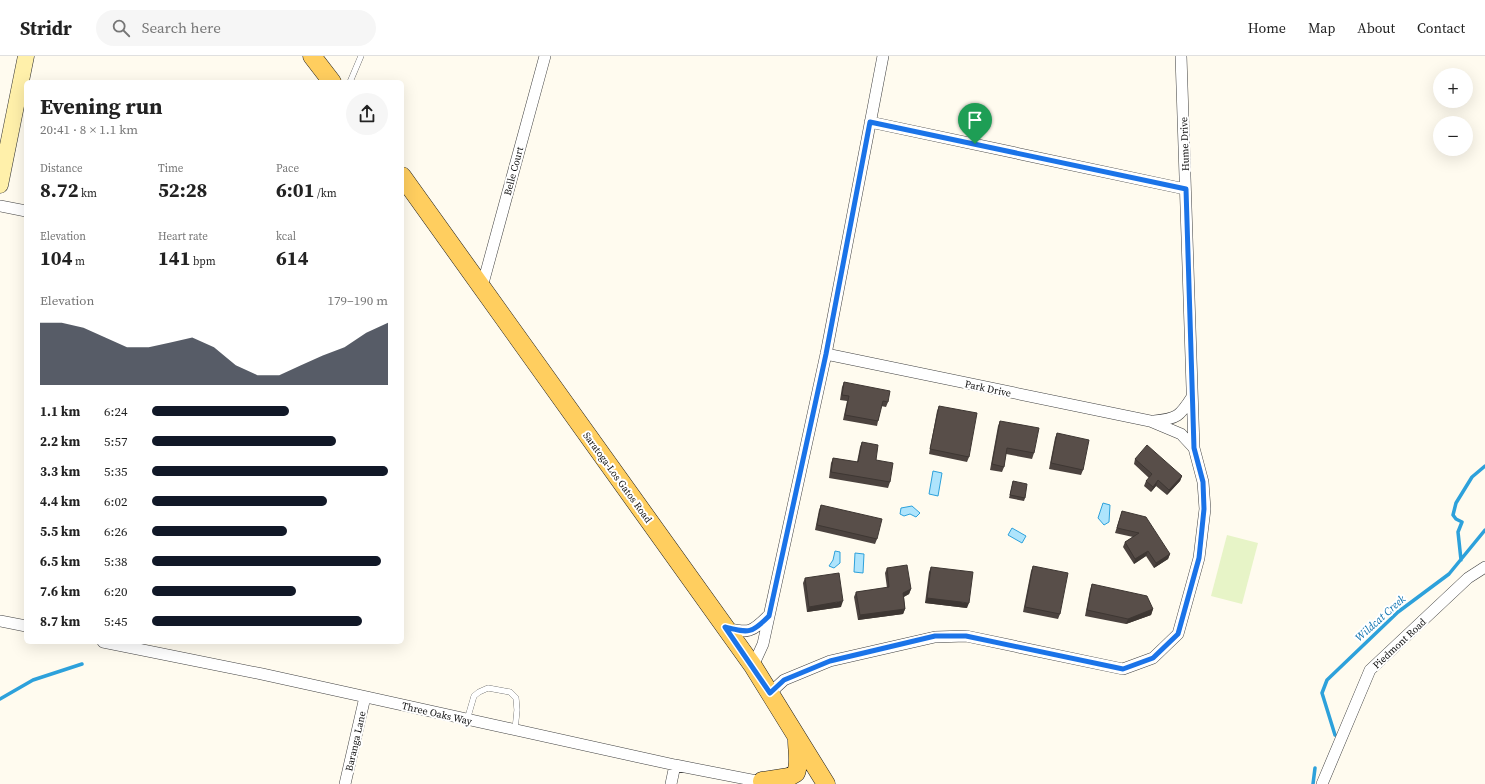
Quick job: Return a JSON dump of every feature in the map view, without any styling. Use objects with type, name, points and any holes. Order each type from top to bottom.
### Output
[{"type":"main road","points":[[0,185],[26,56]]},
{"type":"main road","points":[[312,56],[330,80]]},
{"type":"main road","name":"Saratoga-Los Gatos Road","points":[[404,179],[753,666],[826,784]]},
{"type":"main road","points":[[767,782],[789,777],[796,773],[799,765],[797,755],[797,737]]},
{"type":"street","name":"Belle Court","points":[[482,287],[544,56]]},
{"type":"street","points":[[753,666],[763,644],[826,354],[883,56]]},
{"type":"street","name":"Hume Drive","points":[[1180,56],[1186,189],[1194,448]]},
{"type":"street","points":[[870,122],[1186,189]]},
{"type":"street","points":[[0,206],[24,211]]},
{"type":"street","name":"Park Drive","points":[[770,693],[784,680],[830,661],[935,636],[966,636],[1123,669],[1153,658],[1178,634],[1199,558],[1204,509],[1203,482],[1194,448],[1181,434],[1150,421],[826,354]]},
{"type":"street","name":"Park Drive","points":[[1150,421],[1167,420],[1182,413],[1192,396]]},
{"type":"street","name":"Piedmont Road","points":[[1322,784],[1370,670],[1468,578],[1485,567]]},
{"type":"street","points":[[725,627],[744,632],[757,628],[769,616]]},
{"type":"street","points":[[0,621],[24,626]]},
{"type":"street","name":"Three Oaks Way","points":[[113,644],[262,674],[675,766],[767,782]]},
{"type":"street","name":"Baranga Lane","points":[[345,784],[365,697]]},
{"type":"street","points":[[671,784],[675,766]]},
{"type":"lane","points":[[351,80],[360,56]]},
{"type":"lane","points":[[467,720],[474,696],[479,692],[488,688],[510,692],[516,698],[518,710],[515,731]]},
{"type":"green space","points":[[1227,535],[1258,543],[1242,604],[1211,596]]},
{"type":"water","points":[[933,471],[942,473],[938,496],[929,494]]},
{"type":"water","points":[[1103,503],[1110,505],[1109,522],[1104,525],[1098,518]]},
{"type":"water","points":[[912,506],[920,513],[916,517],[910,514],[904,516],[900,514],[901,508]]},
{"type":"water","points":[[1012,528],[1026,536],[1022,543],[1008,535]]},
{"type":"water","points":[[835,551],[840,552],[840,563],[834,568],[829,566],[833,560]]},
{"type":"water","points":[[855,553],[864,554],[863,573],[854,572]]},
{"type":"building","points":[[844,382],[890,391],[888,402],[883,401],[878,421],[845,415],[849,396],[842,395]]},
{"type":"building","points":[[939,406],[977,413],[969,457],[930,449]]},
{"type":"building","points":[[1000,421],[1039,428],[1034,453],[1007,448],[1004,467],[992,464]]},
{"type":"building","points":[[1057,433],[1089,440],[1083,470],[1051,463]]},
{"type":"building","points":[[862,442],[878,445],[876,460],[893,463],[890,482],[831,472],[833,458],[858,462]]},
{"type":"building","points":[[1147,445],[1182,476],[1169,490],[1158,480],[1153,487],[1146,481],[1152,474],[1135,459]]},
{"type":"building","points":[[1013,481],[1027,484],[1025,498],[1010,495]]},
{"type":"building","points":[[821,505],[882,519],[877,539],[817,525]]},
{"type":"building","points":[[1122,511],[1146,517],[1170,554],[1156,563],[1148,551],[1135,559],[1125,542],[1139,533],[1117,528]]},
{"type":"building","points":[[907,565],[911,589],[903,593],[905,609],[860,615],[856,592],[889,587],[887,568]]},
{"type":"building","points":[[1033,566],[1068,573],[1060,614],[1025,607]]},
{"type":"building","points":[[931,567],[973,572],[969,603],[927,598]]},
{"type":"building","points":[[839,573],[843,601],[809,607],[805,578]]},
{"type":"building","points":[[1092,584],[1147,596],[1153,609],[1128,619],[1087,610]]},
{"type":"waterway","points":[[1461,560],[1458,532],[1462,522],[1456,519],[1453,515],[1456,503],[1472,477],[1485,466]]},
{"type":"waterway","name":"Wildcat Creek","points":[[1335,735],[1322,693],[1327,680],[1398,612],[1449,574],[1485,530]]},
{"type":"waterway","points":[[0,699],[33,680],[82,664]]},
{"type":"waterway","name":"Wildcat Creek","points":[[1313,784],[1315,768]]},
{"type":"route","points":[[870,122],[975,144],[1186,189],[1194,448],[1203,482],[1204,509],[1199,558],[1178,634],[1153,658],[1123,669],[966,636],[935,636],[830,661],[784,680],[770,693],[725,627],[744,632],[757,628],[769,616],[826,354],[870,122]]}]
